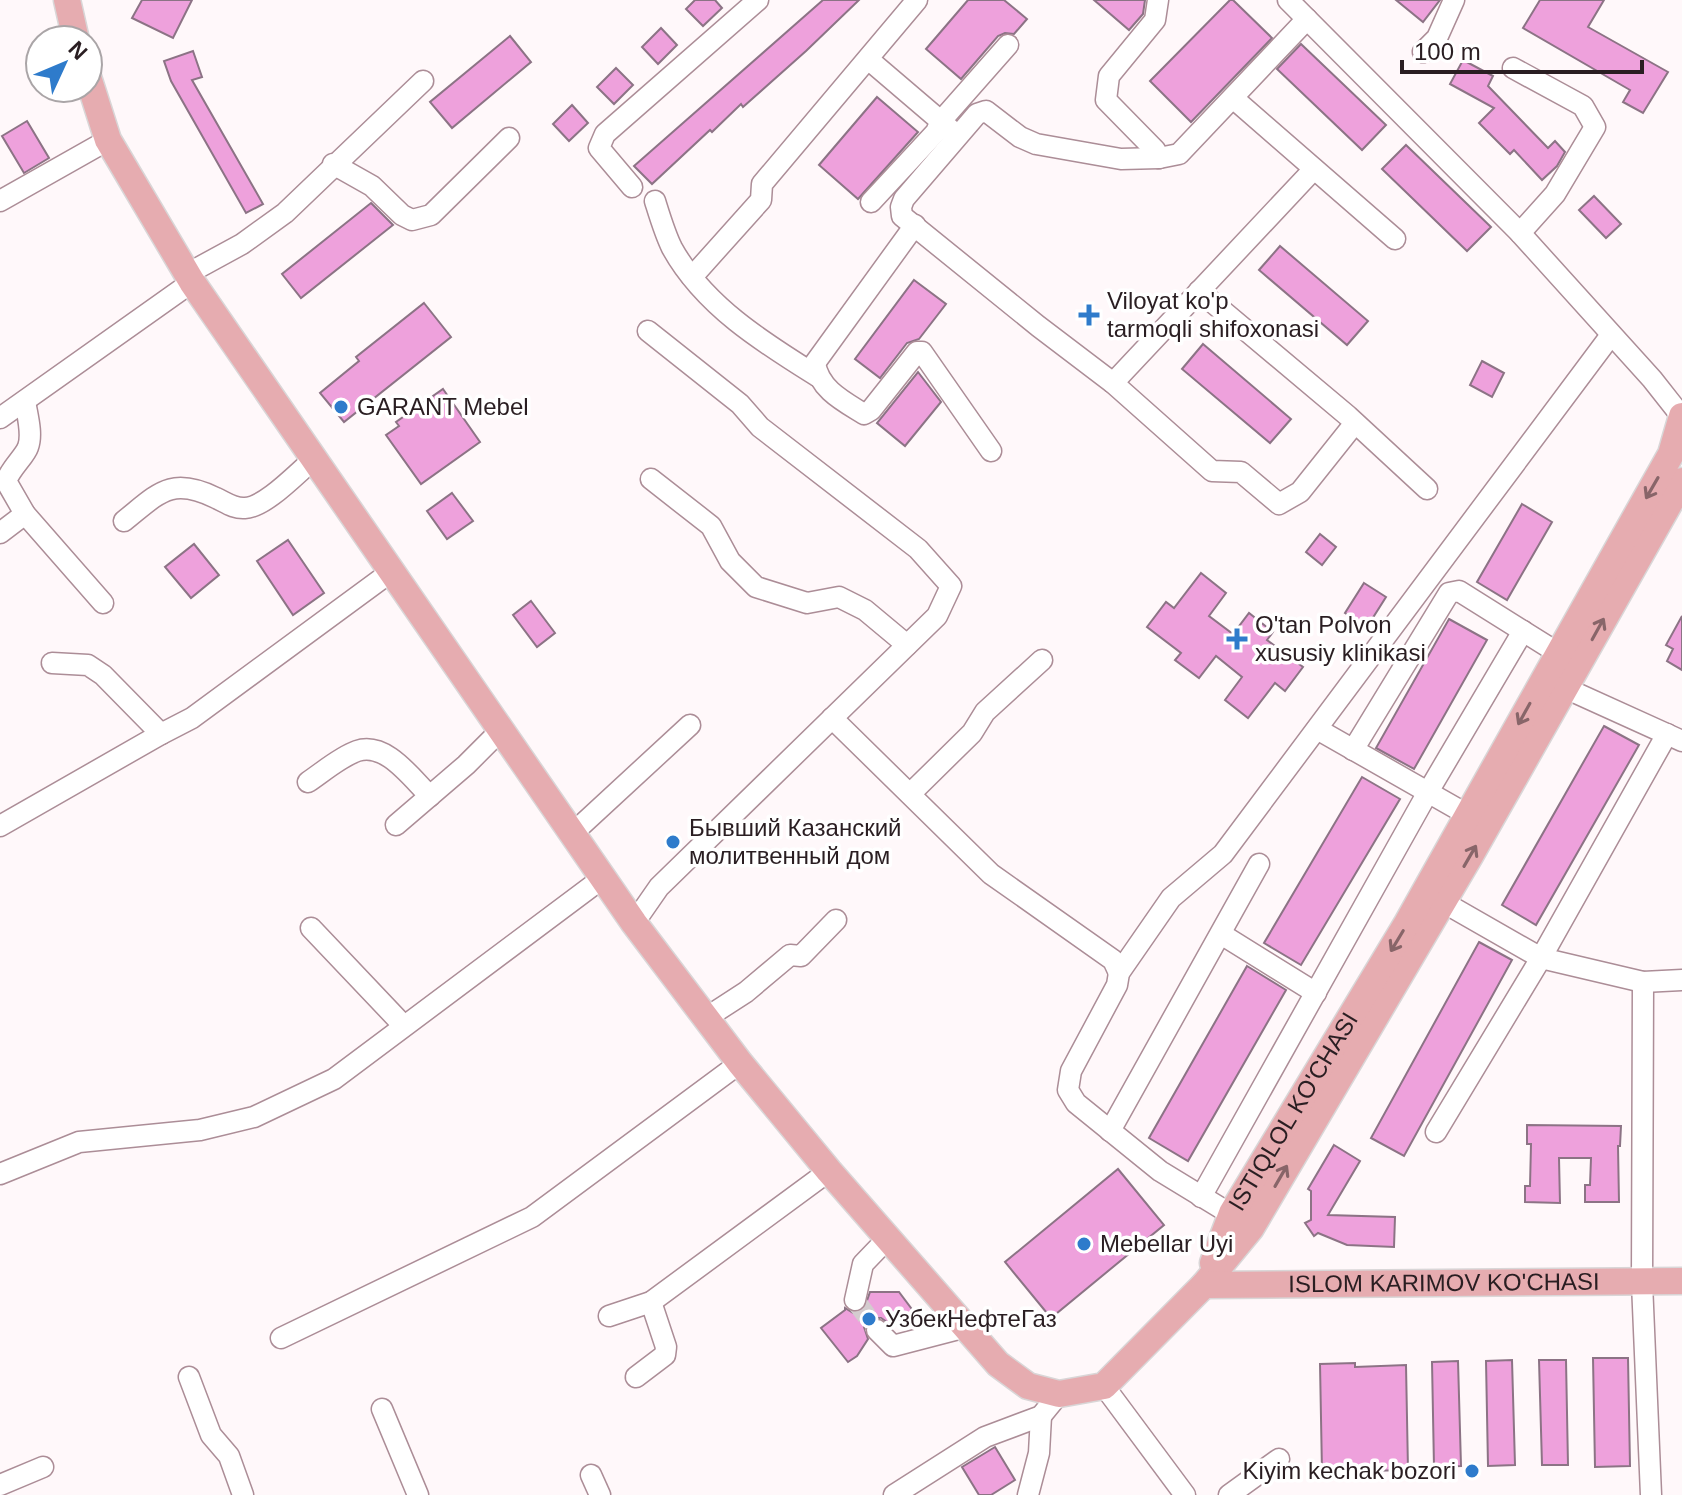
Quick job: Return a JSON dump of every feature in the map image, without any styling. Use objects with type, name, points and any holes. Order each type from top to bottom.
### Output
[{"type":"main road","points":[[67,0],[72,24]]},
{"type":"main road","points":[[97,104],[108,140],[189,278],[634,923],[740,1063],[829,1171],[998,1364],[1028,1386],[1059,1394],[1104,1386]]},
{"type":"main road","name":"ISTIQLOL KO'CHASI","points":[[1242,1221],[1671,454],[1682,417]]},
{"type":"main road","name":"ISTIQLOL KO'CHASI","points":[[1104,1386],[1204,1285],[1443,902],[1682,481]]},
{"type":"main road","name":"ISLOM KARIMOV KO'CHASI","points":[[1204,1285],[1682,1281]]},
{"type":"street","points":[[632,187],[599,148],[605,134],[758,0]]},
{"type":"street","points":[[692,277],[761,200],[762,184],[917,0]]},
{"type":"street","points":[[1158,0],[1155,20],[1109,76],[1106,100],[1155,150],[1159,158]]},
{"type":"street","points":[[1288,0],[1520,233],[1652,379],[1682,417]]},
{"type":"street","points":[[1423,52],[1437,38],[1454,0]]},
{"type":"street","points":[[1307,19],[1179,154],[1121,159],[1036,144],[1020,137],[986,111],[977,114],[904,199],[902,216],[1113,383],[1212,471],[1241,472],[1279,504],[1300,492],[1355,423]]},
{"type":"street","points":[[871,202],[936,132],[941,121],[1008,45]]},
{"type":"street","points":[[868,59],[958,137]]},
{"type":"street","points":[[1513,68],[1583,106],[1595,127],[1555,194],[1520,233]]},
{"type":"street","points":[[0,418],[189,278],[285,213],[423,81]]},
{"type":"street","points":[[1233,98],[1395,239]]},
{"type":"street","points":[[333,164],[372,186],[402,215],[412,220],[431,215],[509,138]]},
{"type":"street","points":[[0,201],[108,140]]},
{"type":"street","points":[[1113,383],[1314,169]]},
{"type":"street","points":[[655,201],[672,247],[692,277],[725,313],[817,376],[831,392],[864,414],[871,410],[917,352],[922,352],[991,451]]},
{"type":"street","points":[[817,376],[815,363],[915,225]]},
{"type":"street","points":[[1199,291],[1355,423],[1427,489]]},
{"type":"street","points":[[634,923],[659,887],[937,616],[951,586],[918,549],[760,427],[740,404],[648,331]]},
{"type":"street","points":[[1242,1221],[1160,1171],[1076,1103],[1068,1090],[1071,1071],[1117,985],[1119,973],[1171,898],[1223,854],[1611,335]]},
{"type":"street","points":[[25,401],[28,447],[12,467],[6,481],[25,514],[103,603]]},
{"type":"street","points":[[124,521],[164,489],[179,486],[197,488],[234,507],[246,508],[261,503],[314,459]]},
{"type":"street","points":[[651,479],[711,526],[730,561],[756,587],[807,603],[839,597],[865,610],[907,645]]},
{"type":"street","points":[[0,533],[25,514]]},
{"type":"street","points":[[0,826],[192,718],[392,571]]},
{"type":"street","points":[[1353,750],[1449,593],[1459,591],[1558,653]]},
{"type":"street","points":[[1201,1197],[1428,792],[1523,631]]},
{"type":"street","points":[[910,794],[972,733],[985,712],[1042,660]]},
{"type":"street","points":[[52,663],[88,665],[103,675],[161,734]]},
{"type":"street","points":[[1436,1132],[1674,738],[1565,688]]},
{"type":"street","points":[[832,718],[991,874],[1113,960],[1119,973]]},
{"type":"street","points":[[573,833],[690,725]]},
{"type":"street","points":[[396,825],[502,729]]},
{"type":"street","points":[[1317,729],[1468,815]]},
{"type":"street","points":[[308,782],[358,751],[375,749],[387,756],[430,796]]},
{"type":"street","points":[[1110,1131],[1259,864]]},
{"type":"street","points":[[0,1174],[79,1142],[200,1130],[254,1117],[334,1079],[604,877]]},
{"type":"street","points":[[1443,902],[1541,958],[1643,982],[1682,980]]},
{"type":"street","points":[[706,1018],[746,992],[790,955],[801,956],[836,920]]},
{"type":"street","points":[[311,928],[403,1025]]},
{"type":"street","points":[[1221,934],[1316,993]]},
{"type":"street","points":[[1643,982],[1642,1283],[1651,1495]]},
{"type":"street","points":[[281,1338],[532,1217],[740,1063]]},
{"type":"street","points":[[609,1316],[651,1302],[829,1171]]},
{"type":"street","points":[[855,1300],[863,1264],[888,1238]]},
{"type":"street","points":[[636,1377],[665,1355],[666,1347],[651,1302]]},
{"type":"street","points":[[877,1330],[893,1346],[966,1327]]},
{"type":"street","points":[[189,1377],[211,1435],[229,1456],[243,1495]]},
{"type":"street","points":[[1104,1386],[1185,1495]]},
{"type":"street","points":[[894,1495],[985,1437],[1041,1416],[1059,1394]]},
{"type":"street","points":[[382,1409],[418,1495]]},
{"type":"street","points":[[1028,1495],[1039,1453],[1041,1416]]},
{"type":"street","points":[[1229,1495],[1279,1459]]},
{"type":"street","points":[[14,1486],[43,1467]]},
{"type":"street","points":[[591,1475],[600,1495]]},
{"type":"building","points":[[142,0],[192,0],[173,38],[132,18]]},
{"type":"building","points":[[695,0],[715,0],[722,8],[703,26],[686,9]]},
{"type":"building","points":[[823,0],[859,0],[743,107],[741,104],[712,132],[710,130],[652,184],[634,166]]},
{"type":"building","points":[[968,0],[1004,0],[1027,19],[1014,34],[998,36],[961,79],[926,49]]},
{"type":"building","points":[[1094,0],[1145,0],[1143,14],[1129,30]]},
{"type":"building","points":[[1230,0],[1272,38],[1191,122],[1150,81]]},
{"type":"building","points":[[1396,0],[1440,0],[1423,22]]},
{"type":"building","points":[[1540,0],[1604,0],[1588,27],[1668,72],[1643,113],[1623,102],[1630,90],[1523,28]]},
{"type":"building","points":[[661,28],[677,45],[658,64],[642,47]]},
{"type":"building","points":[[510,36],[531,62],[452,128],[430,102]]},
{"type":"building","points":[[1301,44],[1386,125],[1362,150],[1277,69]]},
{"type":"building","points":[[193,51],[202,77],[192,80],[263,204],[246,213],[171,81],[164,61]]},
{"type":"building","points":[[1463,60],[1493,76],[1488,86],[1548,148],[1555,141],[1565,152],[1557,166],[1542,180],[1514,150],[1510,154],[1479,123],[1494,108],[1450,84]]},
{"type":"building","points":[[616,68],[633,85],[614,104],[597,87]]},
{"type":"building","points":[[877,97],[918,132],[858,199],[819,165]]},
{"type":"building","points":[[572,105],[588,123],[569,141],[553,124]]},
{"type":"building","points":[[27,121],[49,158],[24,173],[2,136]]},
{"type":"building","points":[[1406,145],[1491,227],[1467,251],[1382,169]]},
{"type":"building","points":[[1594,196],[1621,224],[1606,238],[1579,210]]},
{"type":"building","points":[[371,203],[393,225],[301,298],[282,274]]},
{"type":"building","points":[[1280,246],[1368,321],[1347,345],[1259,270]]},
{"type":"building","points":[[914,280],[946,304],[919,339],[907,343],[880,378],[855,359]]},
{"type":"building","points":[[424,303],[451,337],[344,422],[320,393],[359,361],[356,357]]},
{"type":"building","points":[[1203,344],[1291,419],[1270,443],[1182,369]]},
{"type":"building","points":[[1482,361],[1504,373],[1492,397],[1470,385]]},
{"type":"building","points":[[918,372],[941,402],[905,446],[877,423]]},
{"type":"building","points":[[443,389],[480,442],[421,484],[386,435],[399,426],[396,422]]},
{"type":"building","points":[[452,493],[473,521],[447,539],[427,511]]},
{"type":"building","points":[[1522,504],[1552,522],[1507,600],[1477,582]]},
{"type":"building","points":[[1320,534],[1336,547],[1322,565],[1306,552]]},
{"type":"building","points":[[288,540],[324,593],[293,615],[257,561]]},
{"type":"building","points":[[194,544],[219,575],[191,598],[165,567]]},
{"type":"building","points":[[1201,573],[1226,593],[1209,616],[1233,634],[1249,613],[1273,632],[1267,640],[1303,667],[1285,691],[1275,683],[1248,718],[1225,700],[1242,677],[1216,656],[1199,678],[1175,660],[1181,653],[1147,627],[1166,602],[1174,608]]},
{"type":"building","points":[[1364,583],[1386,597],[1367,627],[1345,613]]},
{"type":"building","points":[[531,601],[555,633],[537,647],[513,615]]},
{"type":"building","points":[[1682,616],[1682,670],[1667,661],[1673,649],[1666,645]]},
{"type":"building","points":[[1449,619],[1487,640],[1414,769],[1376,748]]},
{"type":"building","points":[[1604,726],[1639,745],[1536,925],[1502,905]]},
{"type":"building","points":[[1362,777],[1400,799],[1301,965],[1264,943]]},
{"type":"building","points":[[1479,942],[1512,960],[1404,1156],[1371,1138]]},
{"type":"building","points":[[1247,966],[1286,990],[1188,1161],[1149,1138]]},
{"type":"building","points":[[1527,1125],[1621,1126],[1618,1146],[1619,1202],[1585,1202],[1585,1185],[1590,1185],[1591,1158],[1559,1158],[1560,1203],[1525,1202],[1525,1186],[1530,1186],[1531,1144],[1527,1144]]},
{"type":"building","points":[[1334,1145],[1360,1161],[1328,1215],[1395,1217],[1394,1247],[1347,1245],[1318,1233],[1314,1236],[1305,1223],[1311,1220],[1311,1191],[1308,1189]]},
{"type":"building","name":"Mebellar Uyi","points":[[1118,1169],[1164,1225],[1051,1318],[1005,1262]]},
{"type":"building","points":[[870,1292],[899,1292],[923,1324],[890,1324],[881,1318],[873,1318],[864,1327],[868,1339],[857,1356],[848,1362],[821,1328],[845,1308],[853,1313],[864,1309]]},
{"type":"building","points":[[1593,1358],[1628,1358],[1630,1466],[1595,1467]]},
{"type":"building","points":[[1512,1360],[1515,1465],[1488,1466],[1486,1361]]},
{"type":"building","points":[[1539,1360],[1566,1360],[1568,1465],[1542,1465]]},
{"type":"building","points":[[1458,1361],[1461,1466],[1434,1467],[1432,1362]]},
{"type":"building","points":[[1355,1363],[1355,1367],[1406,1365],[1408,1470],[1322,1472],[1320,1364]]},
{"type":"building","points":[[995,1447],[1015,1480],[991,1495],[979,1495],[962,1467]]},
{"type":"tunnel","points":[[855,1300],[877,1330]]},
{"type":"place","name":"Viloyat ko'p tarmoqli shifoxonasi","points":[[1089,315]]},
{"type":"place","name":"GARANT Mebel","points":[[341,407]]},
{"type":"place","name":"O'tan Polvon xususiy klinikasi","points":[[1237,639]]},
{"type":"place","name":"Бывший Казанский молитвенный дом","points":[[673,842]]},
{"type":"place","name":"Mebellar Uyi","points":[[1084,1244]]},
{"type":"place","name":"УзбекНефтеГаз","points":[[869,1319]]},
{"type":"place","name":"Kiyim kechak bozori","points":[[1472,1471]]}]
